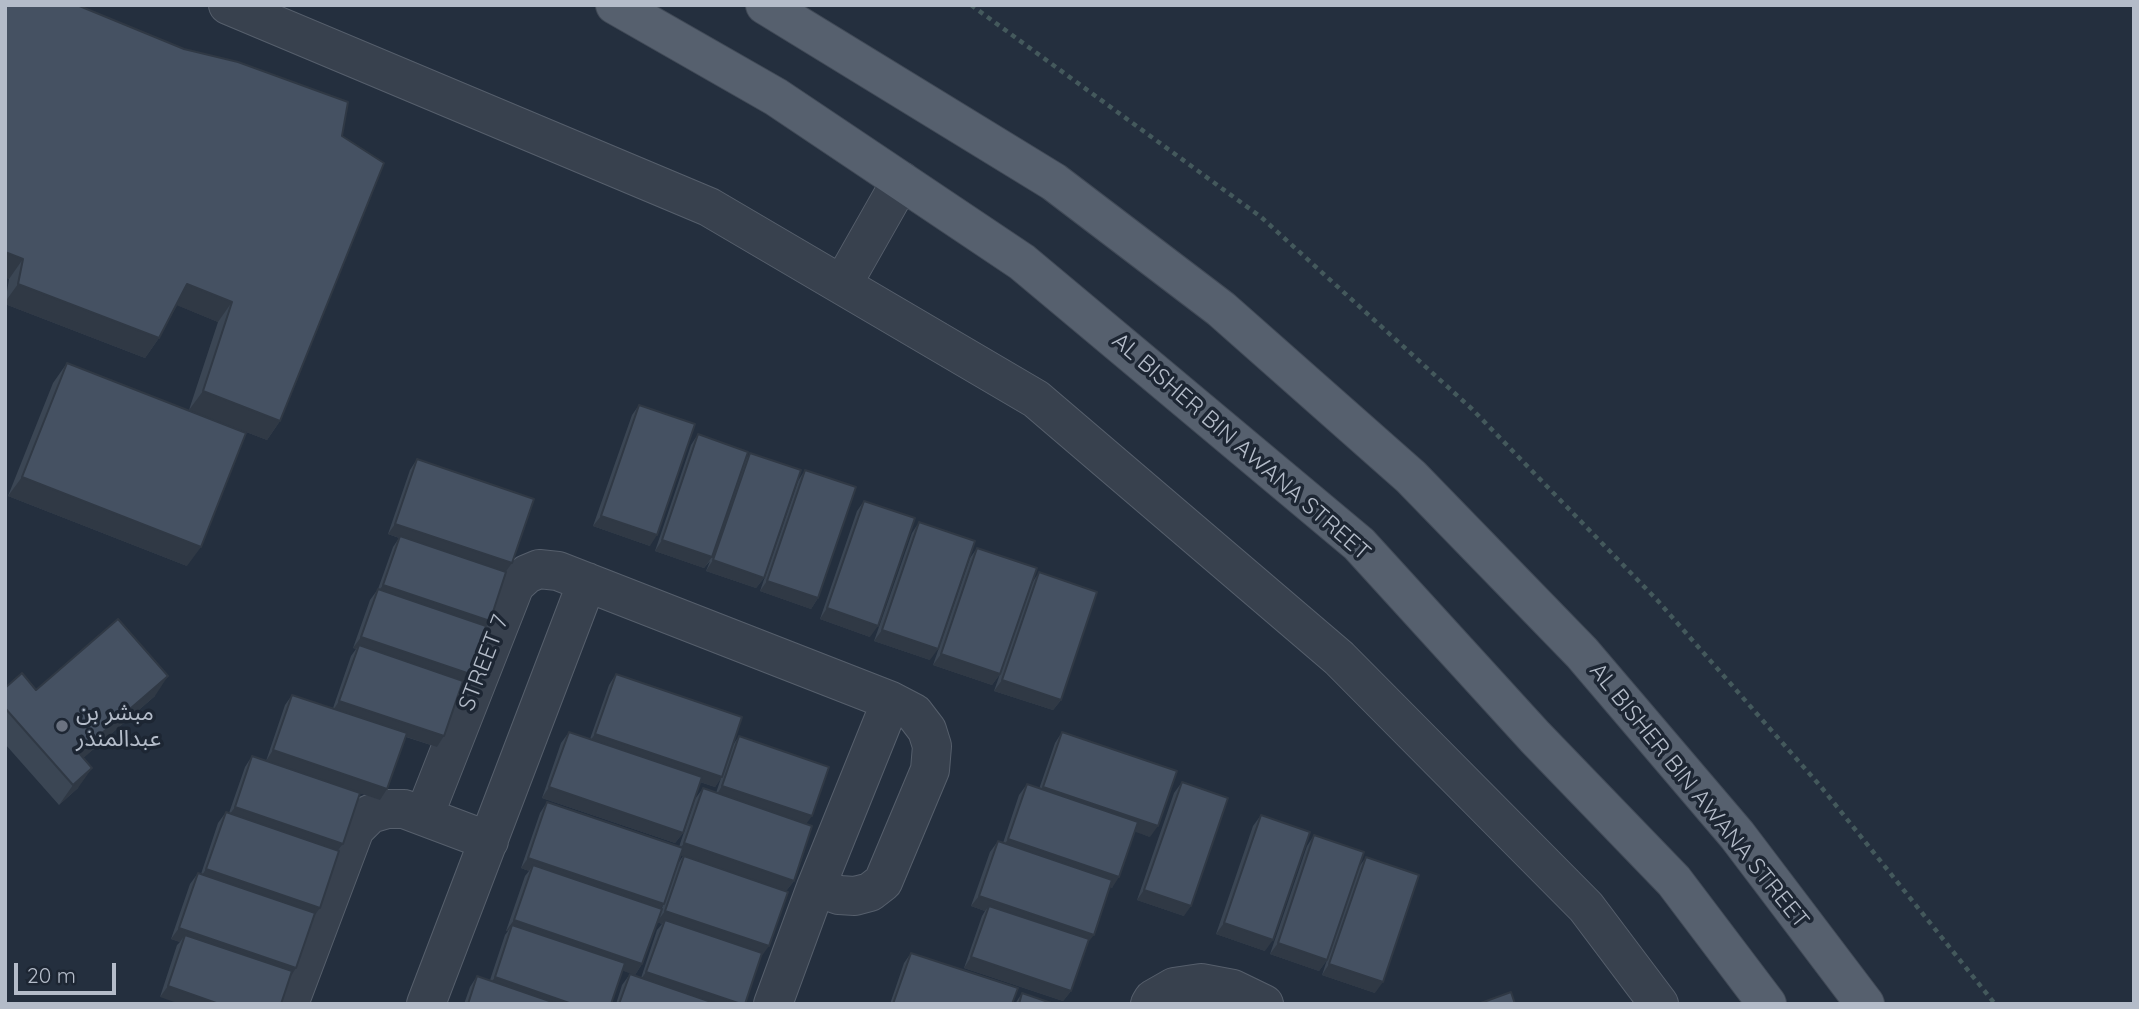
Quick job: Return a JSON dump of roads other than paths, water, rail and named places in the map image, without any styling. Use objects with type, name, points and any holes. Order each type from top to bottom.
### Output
[{"type":"main road","name":"AL BISHER BIN AWANA STREET","points":[[615,5],[776,97],[1022,262],[1359,544],[1535,737],[1674,881],[1767,1004]]},
{"type":"main road","name":"AL BISHER BIN AWANA STREET","points":[[765,5],[1054,182],[1221,309],[1410,477],[1582,653],[1737,835],[1865,1004]]},
{"type":"street","points":[[228,5],[709,207],[1037,398],[1339,658],[1586,908],[1659,1004]]},
{"type":"street","points":[[842,285],[901,181]]},
{"type":"street","name":"STREET 7","points":[[424,816],[515,584],[527,574],[540,569],[558,571],[914,712],[927,730],[932,746],[930,770],[883,882],[870,892],[855,896],[839,895],[816,887]]},
{"type":"street","points":[[426,1004],[587,582]]},
{"type":"street","points":[[773,1004],[816,887],[891,701]]},
{"type":"street","points":[[289,1004],[355,829],[370,814],[387,809],[404,809],[489,841]]},
{"type":"street","points":[[1150,1004],[1153,999],[1174,987],[1201,983],[1233,989],[1264,1004]]},
{"type":"place","name":"مبشر بن عبدالمنذر","points":[[62,726]]}]
